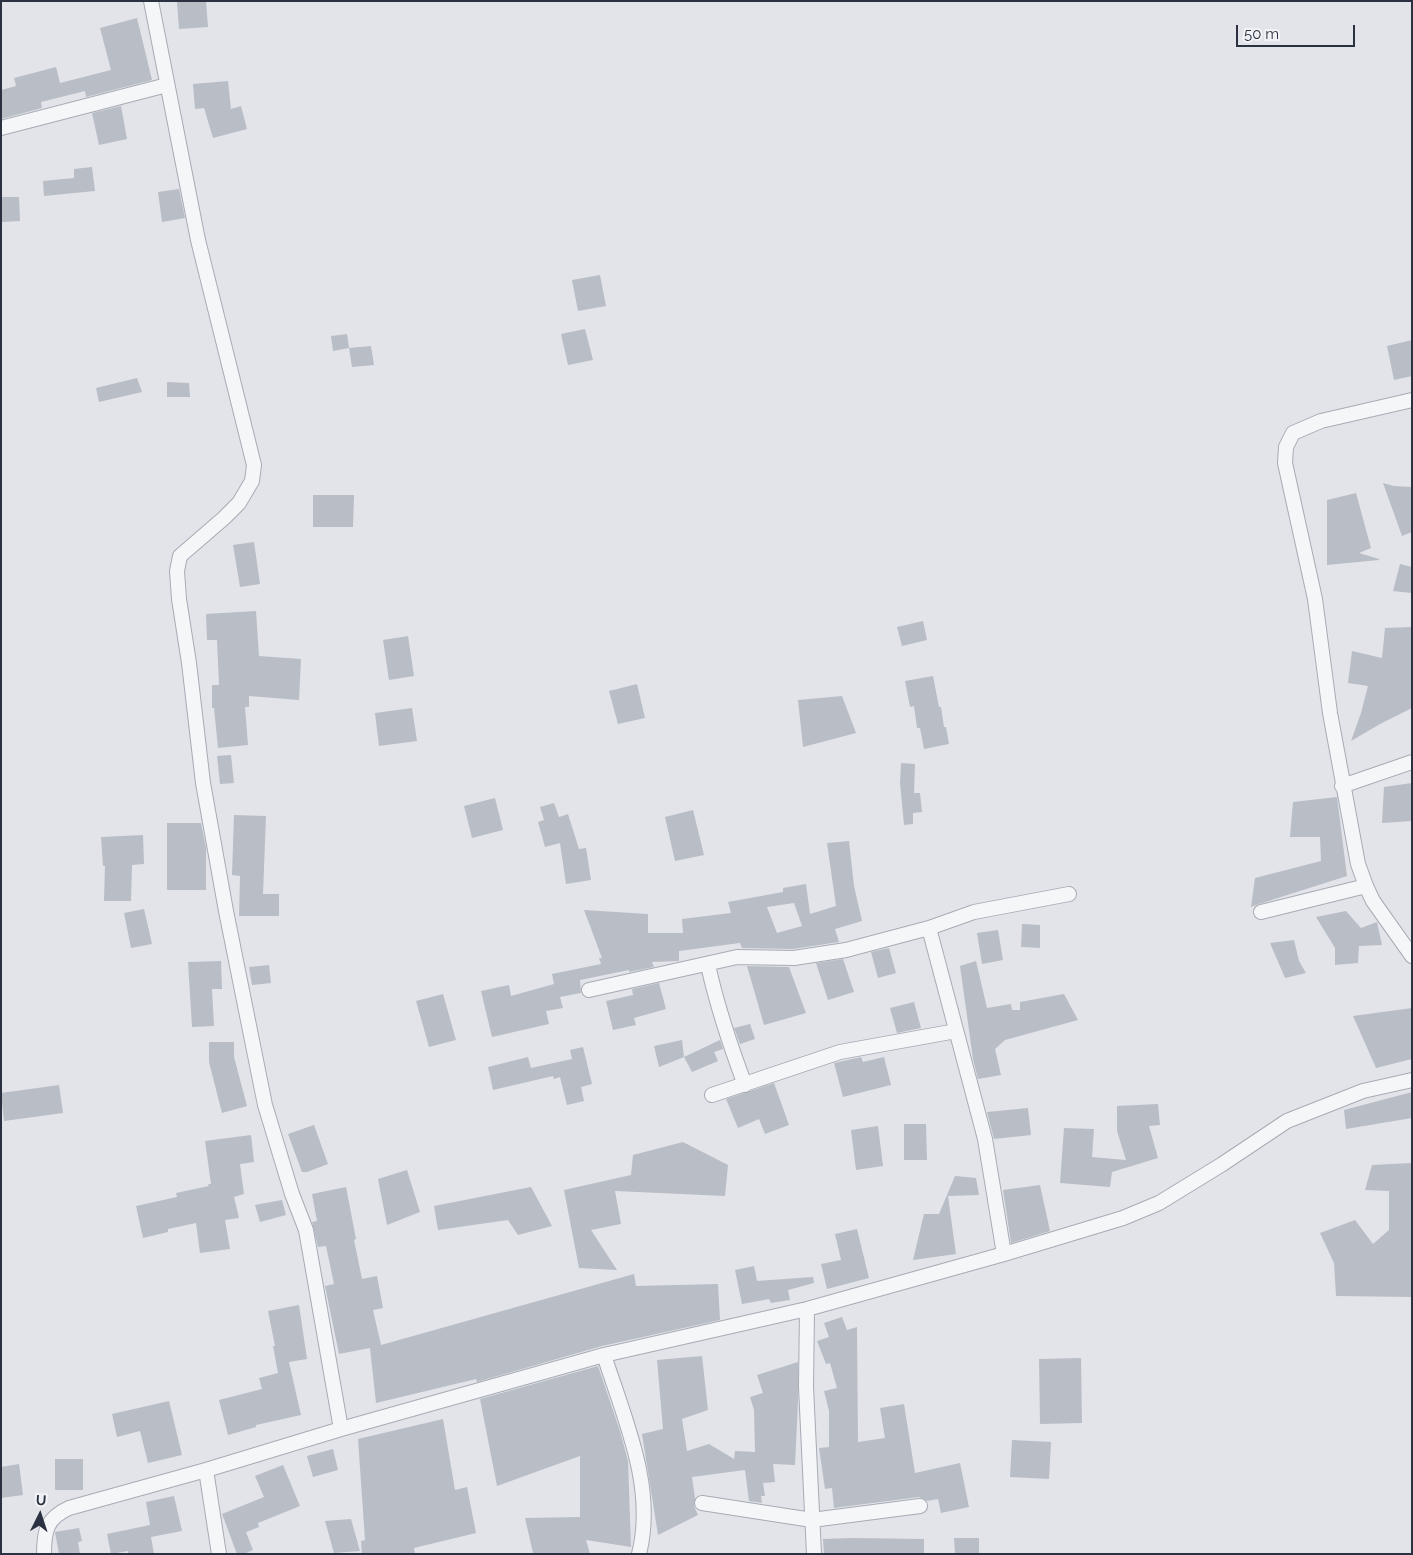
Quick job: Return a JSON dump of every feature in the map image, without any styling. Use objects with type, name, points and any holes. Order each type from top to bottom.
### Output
[{"type":"street","points":[[151,1],[198,240],[254,465],[252,481],[239,503],[180,556],[177,571],[178,599],[189,663],[203,783],[226,911],[266,1105],[292,1194],[306,1230],[341,1429]]},
{"type":"street","points":[[1,128],[168,85]]},
{"type":"street","points":[[1412,400],[1321,421],[1293,434],[1286,447],[1286,463],[1315,599],[1330,713],[1342,786],[1358,864],[1373,901],[1412,956]]},
{"type":"street","points":[[1342,786],[1412,762]]},
{"type":"street","points":[[1261,912],[1366,886]]},
{"type":"street","points":[[589,990],[737,958],[794,958],[846,950],[929,928],[974,912],[1069,894]]},
{"type":"street","points":[[929,928],[985,1139],[1004,1254]]},
{"type":"street","points":[[708,965],[722,1021],[745,1085]]},
{"type":"street","points":[[712,1095],[840,1052],[956,1031]]},
{"type":"street","points":[[44,1554],[48,1523],[58,1513],[69,1508],[604,1355],[807,1309],[1004,1254],[1123,1218],[1160,1203],[1221,1165],[1287,1120],[1363,1091],[1412,1080]]},
{"type":"street","points":[[807,1309],[806,1387],[814,1554]]},
{"type":"street","points":[[604,1355],[640,1468],[644,1520],[639,1554]]},
{"type":"street","points":[[206,1470],[219,1554]]},
{"type":"street","points":[[702,1503],[812,1520],[920,1506]]},
{"type":"building","points":[[206,1],[208,27],[179,29],[177,2]]},
{"type":"building","points":[[137,18],[152,80],[86,97],[85,91],[41,102],[42,108],[1,119],[1,90],[16,86],[14,78],[56,67],[60,83],[111,70],[100,28]]},
{"type":"building","points":[[228,81],[231,109],[241,106],[247,129],[213,138],[204,108],[195,109],[193,84]]},
{"type":"building","points":[[121,106],[127,139],[99,145],[92,113]]},
{"type":"building","points":[[92,167],[95,191],[44,196],[43,181],[74,178],[74,169]]},
{"type":"building","points":[[179,189],[185,218],[162,222],[158,192]]},
{"type":"building","points":[[1,197],[19,197],[20,221],[1,222]]},
{"type":"building","points":[[600,275],[606,306],[578,311],[572,280]]},
{"type":"building","points":[[585,329],[593,360],[568,365],[561,334]]},
{"type":"building","points":[[347,334],[349,348],[333,351],[331,336]]},
{"type":"building","points":[[1412,340],[1412,376],[1394,380],[1387,346]]},
{"type":"building","points":[[371,346],[374,365],[352,367],[349,348]]},
{"type":"building","points":[[137,378],[142,392],[99,402],[96,388]]},
{"type":"building","points":[[167,382],[189,383],[190,397],[167,397]]},
{"type":"building","points":[[1383,483],[1412,487],[1412,532],[1402,536]]},
{"type":"building","points":[[1356,493],[1371,548],[1359,553],[1379,560],[1327,565],[1327,500]]},
{"type":"building","points":[[313,495],[354,495],[353,527],[313,527]]},
{"type":"building","points":[[254,542],[260,584],[240,587],[233,545]]},
{"type":"building","points":[[1400,564],[1412,567],[1412,593],[1393,591]]},
{"type":"building","points":[[256,611],[259,656],[301,659],[299,700],[249,696],[249,707],[245,707],[248,745],[218,748],[214,708],[212,708],[212,685],[219,685],[217,640],[207,640],[206,614]]},
{"type":"building","points":[[923,621],[927,640],[902,646],[897,627]]},
{"type":"building","points":[[1412,627],[1412,708],[1351,741],[1368,686],[1348,683],[1352,651],[1382,658],[1385,628]]},
{"type":"building","points":[[408,636],[414,676],[389,680],[383,640]]},
{"type":"building","points":[[933,676],[949,744],[924,749],[920,728],[917,728],[914,706],[910,707],[905,681]]},
{"type":"building","points":[[637,684],[645,718],[618,724],[609,691]]},
{"type":"building","points":[[842,696],[856,733],[803,747],[798,700]]},
{"type":"building","points":[[412,708],[417,741],[379,746],[375,713]]},
{"type":"building","points":[[231,755],[234,783],[220,784],[217,756]]},
{"type":"building","points":[[901,763],[915,764],[914,793],[920,793],[922,812],[913,813],[913,824],[904,825],[900,783]]},
{"type":"building","points":[[1412,783],[1412,821],[1382,823],[1384,787]]},
{"type":"building","points":[[1337,797],[1347,876],[1251,907],[1255,878],[1321,861],[1320,837],[1290,837],[1293,802]]},
{"type":"building","points":[[495,798],[503,830],[472,838],[464,806]]},
{"type":"building","points":[[554,803],[559,817],[568,814],[579,849],[586,848],[591,880],[566,884],[560,843],[545,847],[538,822],[544,820],[540,807]]},
{"type":"building","points":[[693,810],[704,855],[675,861],[665,817]]},
{"type":"building","points":[[234,815],[266,816],[263,894],[279,894],[279,916],[239,916],[240,876],[232,875]]},
{"type":"building","points":[[167,823],[201,823],[206,848],[206,890],[167,890]]},
{"type":"building","points":[[143,835],[144,864],[132,865],[131,901],[104,901],[105,866],[103,866],[101,837]]},
{"type":"building","points":[[849,841],[854,886],[862,921],[835,929],[839,942],[793,949],[742,948],[740,943],[679,951],[679,961],[652,962],[654,967],[580,980],[581,993],[560,997],[563,1008],[546,1011],[549,1024],[492,1037],[481,991],[509,985],[511,996],[554,984],[552,974],[601,964],[599,958],[602,958],[584,910],[648,914],[648,933],[683,933],[682,919],[731,913],[728,902],[783,892],[783,888],[806,884],[810,914],[836,906],[827,843]],"holes":[[[794,903],[802,926],[777,933],[767,907]]]},
{"type":"building","points":[[144,909],[152,944],[131,948],[124,913]]},
{"type":"building","points":[[1346,911],[1361,928],[1377,922],[1382,945],[1359,946],[1358,963],[1335,965],[1335,948],[1316,917]]},
{"type":"building","points":[[1022,924],[1040,925],[1040,948],[1021,947]]},
{"type":"building","points":[[998,930],[1003,960],[982,964],[977,933]]},
{"type":"building","points":[[1294,940],[1299,961],[1306,973],[1285,978],[1270,943]]},
{"type":"building","points":[[889,948],[896,973],[878,978],[871,952]]},
{"type":"building","points":[[843,959],[854,992],[828,1000],[816,963]]},
{"type":"building","points":[[221,961],[222,989],[212,989],[214,1026],[192,1027],[188,962]]},
{"type":"building","points":[[976,961],[987,1008],[1011,1004],[1012,1010],[1020,1010],[1020,1002],[1064,994],[1078,1020],[1005,1040],[995,1049],[1001,1075],[978,1079],[973,1059],[960,966]]},
{"type":"building","points":[[269,965],[271,983],[252,985],[249,967]]},
{"type":"building","points":[[747,966],[789,967],[806,1013],[764,1025]]},
{"type":"building","points":[[659,983],[666,1009],[634,1018],[636,1025],[613,1030],[606,1001],[633,995],[632,989]]},
{"type":"building","points":[[443,994],[456,1040],[429,1047],[416,1001]]},
{"type":"building","points":[[914,1002],[921,1028],[897,1033],[890,1008]]},
{"type":"building","points":[[1412,1008],[1412,1059],[1376,1068],[1353,1016]]},
{"type":"building","points":[[750,1024],[755,1039],[740,1044],[734,1028]]},
{"type":"building","points":[[682,1040],[684,1057],[659,1067],[654,1046]]},
{"type":"building","points":[[720,1040],[723,1049],[714,1052],[718,1061],[692,1072],[684,1057]]},
{"type":"building","points":[[209,1042],[234,1042],[234,1057],[247,1106],[222,1113],[209,1062]]},
{"type":"building","points":[[583,1047],[592,1084],[581,1087],[584,1101],[567,1105],[560,1077],[554,1079],[553,1076],[493,1090],[488,1067],[528,1057],[531,1068],[572,1059],[570,1050]]},
{"type":"building","points":[[861,1057],[863,1062],[884,1057],[891,1085],[843,1097],[834,1063]]},
{"type":"building","points":[[774,1083],[789,1125],[765,1134],[759,1119],[738,1128],[726,1099]]},
{"type":"building","points":[[59,1085],[63,1113],[4,1121],[1,1093]]},
{"type":"building","points":[[1412,1092],[1412,1118],[1346,1129],[1344,1110]]},
{"type":"building","points":[[1158,1104],[1160,1125],[1149,1126],[1158,1158],[1112,1172],[1110,1187],[1060,1183],[1064,1128],[1094,1129],[1092,1157],[1126,1160],[1117,1131],[1117,1106]]},
{"type":"building","points":[[1028,1108],[1031,1135],[994,1139],[987,1112]]},
{"type":"building","points":[[904,1124],[926,1124],[927,1160],[904,1160]]},
{"type":"building","points":[[314,1125],[328,1164],[302,1172],[288,1134]]},
{"type":"building","points":[[878,1126],[883,1166],[856,1170],[851,1130]]},
{"type":"building","points":[[251,1135],[254,1162],[240,1164],[244,1194],[234,1197],[239,1218],[225,1220],[230,1249],[200,1253],[196,1223],[168,1229],[168,1232],[143,1238],[136,1206],[177,1197],[176,1193],[209,1186],[208,1184],[211,1184],[205,1141]]},
{"type":"building","points":[[683,1142],[728,1165],[725,1196],[615,1191],[621,1224],[591,1230],[617,1270],[579,1268],[564,1190],[631,1175],[633,1155]]},
{"type":"building","points":[[1412,1163],[1412,1297],[1336,1296],[1334,1263],[1320,1233],[1355,1220],[1373,1244],[1389,1230],[1389,1191],[1365,1190],[1372,1165]]},
{"type":"building","points":[[407,1170],[420,1212],[387,1225],[378,1179]]},
{"type":"building","points":[[955,1176],[976,1178],[979,1195],[948,1196],[956,1254],[913,1260],[924,1214],[939,1214]]},
{"type":"building","points":[[1040,1185],[1050,1231],[1011,1243],[1003,1190]]},
{"type":"building","points":[[346,1187],[362,1279],[377,1276],[383,1308],[373,1310],[381,1345],[634,1274],[636,1286],[718,1284],[720,1320],[602,1346],[477,1382],[476,1379],[376,1403],[370,1348],[339,1354],[325,1286],[334,1284],[326,1246],[318,1247],[312,1222],[317,1221],[312,1194]]},
{"type":"building","points":[[531,1187],[552,1226],[518,1235],[508,1220],[438,1230],[434,1206]]},
{"type":"building","points":[[282,1200],[286,1215],[260,1222],[255,1205]]},
{"type":"building","points":[[857,1229],[869,1278],[827,1289],[821,1264],[841,1260],[835,1234]]},
{"type":"building","points":[[754,1266],[757,1281],[813,1277],[814,1283],[788,1290],[790,1300],[771,1303],[769,1299],[742,1304],[735,1270]]},
{"type":"building","points":[[299,1305],[307,1359],[289,1362],[301,1415],[256,1425],[256,1427],[228,1435],[219,1400],[262,1389],[259,1378],[278,1373],[268,1311]]},
{"type":"building","points":[[842,1317],[847,1330],[857,1327],[858,1442],[885,1438],[880,1408],[904,1404],[915,1473],[960,1463],[969,1507],[941,1513],[938,1499],[927,1501],[919,1497],[834,1508],[832,1488],[825,1489],[819,1448],[829,1447],[829,1411],[824,1391],[837,1388],[830,1363],[826,1364],[817,1341],[829,1337],[824,1323]]},
{"type":"building","points":[[702,1356],[708,1410],[682,1419],[687,1451],[709,1444],[734,1459],[735,1451],[755,1452],[754,1410],[750,1397],[763,1393],[757,1375],[798,1362],[795,1465],[773,1464],[775,1482],[763,1483],[765,1496],[761,1496],[762,1503],[749,1501],[745,1470],[692,1477],[695,1498],[694,1506],[698,1515],[658,1535],[642,1434],[663,1429],[657,1360]]},
{"type":"building","points":[[1081,1358],[1082,1423],[1040,1424],[1039,1359]]},
{"type":"building","points":[[598,1366],[628,1461],[631,1547],[586,1540],[590,1554],[533,1553],[525,1518],[580,1517],[580,1456],[497,1486],[480,1399]]},
{"type":"building","points":[[169,1401],[182,1455],[148,1463],[140,1431],[117,1437],[112,1414]]},
{"type":"building","points":[[443,1419],[455,1490],[467,1487],[476,1533],[414,1548],[415,1554],[362,1554],[361,1541],[365,1540],[358,1439]]},
{"type":"building","points":[[1012,1440],[1051,1442],[1049,1479],[1010,1477]]},
{"type":"building","points":[[333,1449],[338,1470],[313,1477],[307,1456]]},
{"type":"building","points":[[55,1459],[83,1459],[83,1490],[55,1490]]},
{"type":"building","points":[[19,1464],[23,1495],[1,1498],[1,1467]]},
{"type":"building","points":[[283,1465],[300,1506],[258,1523],[259,1527],[246,1532],[253,1550],[244,1554],[237,1554],[222,1514],[264,1497],[255,1476]]},
{"type":"building","points":[[174,1496],[182,1531],[151,1537],[154,1554],[128,1554],[128,1551],[111,1554],[107,1534],[150,1525],[146,1502]]},
{"type":"building","points":[[351,1519],[360,1551],[334,1553],[325,1521]]},
{"type":"building","points":[[79,1528],[82,1541],[78,1542],[80,1554],[59,1554],[55,1532]]},
{"type":"building","points":[[954,1538],[979,1538],[979,1553],[955,1554]]},
{"type":"building","points":[[823,1539],[924,1539],[924,1554],[824,1554]]}]
